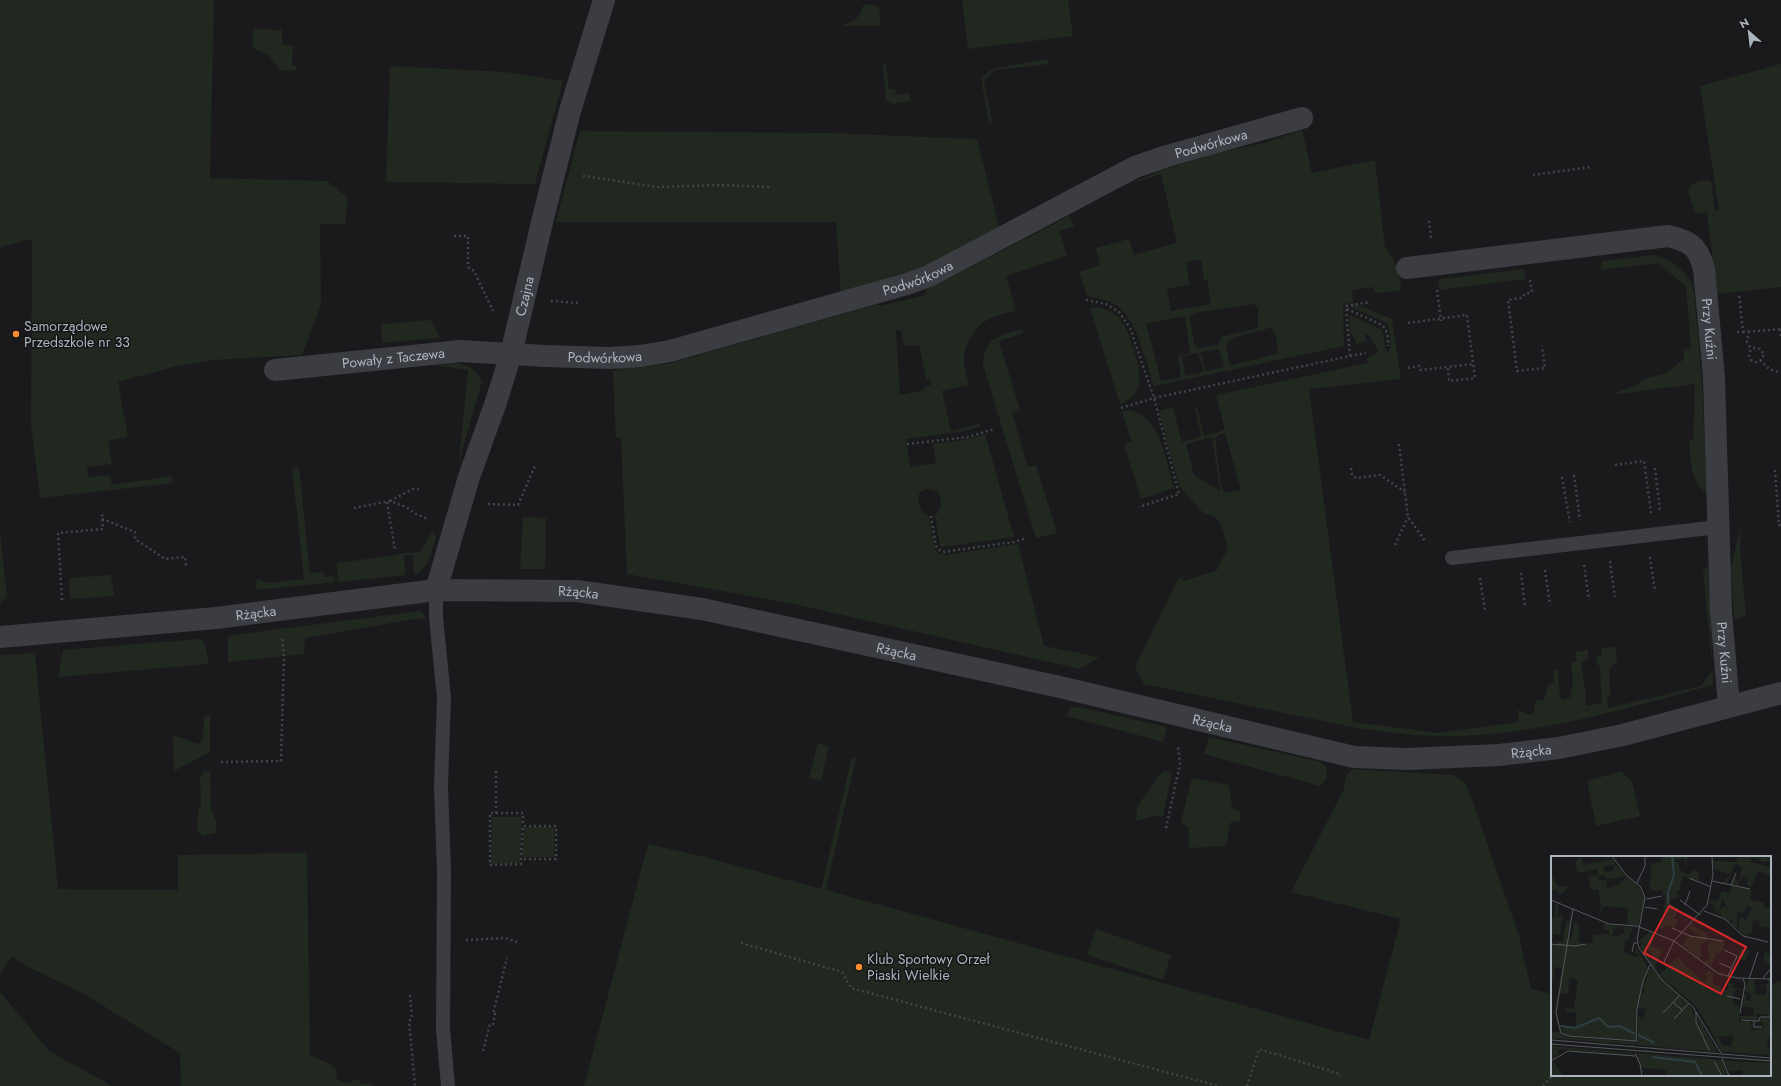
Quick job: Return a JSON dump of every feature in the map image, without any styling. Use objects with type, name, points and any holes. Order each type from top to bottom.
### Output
[{"type":"street","name":"Czajna","points":[[436,590],[469,477],[512,354],[544,214],[570,111],[604,0]]},
{"type":"street","name":"Podwórkowa","points":[[512,354],[610,358],[640,356],[670,351],[907,284],[929,276],[1135,167],[1167,156],[1302,118]]},
{"type":"street","name":"Przy Kuźni","points":[[1407,268],[1668,236],[1685,240],[1694,247],[1701,257],[1704,269],[1713,371],[1721,612],[1729,706]]},
{"type":"street","name":"Powały z Taczewa","points":[[275,370],[461,351],[512,354]]},
{"type":"street","name":"Rżącka","points":[[0,637],[216,618],[436,590],[577,591],[702,609],[1060,687],[1354,757],[1407,759],[1499,755],[1559,748],[1623,735],[1781,692]]},
{"type":"lane","points":[[1452,558],[1718,528]]},
{"type":"lane","points":[[436,590],[437,632],[444,698],[441,786],[444,872],[443,1029],[448,1086]]},
{"type":"path","points":[[1533,175],[1591,167]]},
{"type":"path","points":[[583,176],[658,187],[720,185],[772,187]]},
{"type":"path","points":[[1429,221],[1432,243]]},
{"type":"path","points":[[454,236],[468,236],[468,267],[474,271],[494,313]]},
{"type":"path","points":[[1530,279],[1532,292],[1525,294],[1522,298],[1508,300],[1517,371],[1544,368],[1542,346]]},
{"type":"path","points":[[1437,290],[1441,320]]},
{"type":"path","points":[[1739,294],[1742,332]]},
{"type":"path","points":[[1086,300],[1106,304],[1119,312],[1130,328],[1154,398],[1178,494],[1139,507]]},
{"type":"path","points":[[549,301],[578,303]]},
{"type":"path","points":[[1350,356],[1346,306],[1370,302]]},
{"type":"path","points":[[1347,309],[1382,325],[1385,328],[1388,337],[1388,346]]},
{"type":"path","points":[[1408,323],[1441,320],[1467,315],[1475,378],[1449,381],[1448,367]]},
{"type":"path","points":[[1737,332],[1781,329],[1781,337]]},
{"type":"path","points":[[1749,331],[1747,342],[1751,349],[1749,353],[1750,360],[1756,362],[1760,360],[1763,354],[1760,350],[1756,348],[1751,349]]},
{"type":"path","points":[[1121,408],[1154,398],[1366,352]]},
{"type":"path","points":[[1760,360],[1769,369],[1781,373]]},
{"type":"path","points":[[1408,368],[1419,366],[1420,370],[1474,364]]},
{"type":"path","points":[[907,444],[968,437],[994,429]]},
{"type":"path","points":[[1399,444],[1408,517],[1424,541]]},
{"type":"path","points":[[1615,465],[1644,461],[1651,513]]},
{"type":"path","points":[[487,504],[518,505],[535,466]]},
{"type":"path","points":[[1351,468],[1352,475],[1356,478],[1380,475],[1405,493]]},
{"type":"path","points":[[1655,468],[1660,512]]},
{"type":"path","points":[[1775,470],[1779,525],[1781,525]]},
{"type":"path","points":[[1574,475],[1580,522]]},
{"type":"path","points":[[1562,477],[1570,522]]},
{"type":"path","points":[[354,508],[388,502],[413,489],[422,489]]},
{"type":"path","points":[[388,502],[406,507],[416,514],[429,519]]},
{"type":"path","points":[[388,502],[395,550]]},
{"type":"path","points":[[62,600],[58,532],[103,529],[102,512]]},
{"type":"path","points":[[931,516],[936,546],[943,552],[1014,542],[1027,538]]},
{"type":"path","points":[[1395,545],[1408,517]]},
{"type":"path","points":[[102,520],[135,532],[135,539],[165,559],[185,557],[186,566]]},
{"type":"path","points":[[1650,556],[1654,591]]},
{"type":"path","points":[[1610,560],[1615,596]]},
{"type":"path","points":[[1584,563],[1589,600]]},
{"type":"path","points":[[1544,567],[1550,605]]},
{"type":"path","points":[[1520,570],[1525,608]]},
{"type":"path","points":[[1480,574],[1485,611]]},
{"type":"path","points":[[221,762],[281,761],[284,656]]},
{"type":"path","points":[[1166,828],[1180,764],[1178,746]]},
{"type":"path","points":[[496,771],[496,813]]},
{"type":"path","points":[[490,813],[496,813],[523,813],[521,864],[490,865],[490,813]]},
{"type":"path","points":[[521,859],[556,859],[556,826],[523,826]]},
{"type":"path","points":[[444,941],[505,938],[517,942]]},
{"type":"path","points":[[741,943],[842,972],[851,988],[1218,1086]]},
{"type":"path","points":[[483,1051],[490,1024],[492,1024],[494,1019],[495,1014],[493,1014],[506,958]]},
{"type":"path","points":[[410,995],[412,1018],[409,1020],[415,1086]]},
{"type":"path","points":[[1247,1086],[1259,1049],[1337,1073],[1341,1077]]},
{"type":"path","points":[[1543,1086],[1552,1076]]},
{"type":"shaded area","points":[[0,0],[214,0],[210,178],[327,181],[348,198],[345,224],[320,224],[321,305],[302,355],[214,360],[177,366],[118,382],[128,437],[108,441],[112,464],[87,467],[89,477],[110,475],[112,485],[172,476],[173,483],[40,498],[31,424],[32,239],[0,247]]},
{"type":"shaded area","points":[[962,0],[1068,0],[1073,36],[968,49]]},
{"type":"shaded area","points":[[864,4],[879,6],[881,26],[841,26],[856,19]]},
{"type":"shaded area","points":[[253,29],[282,30],[282,45],[293,45],[292,64],[296,66],[296,70],[281,71],[267,54],[253,48]]},
{"type":"shaded area","points":[[1047,59],[1049,64],[995,70],[984,81],[992,122],[989,123],[981,78],[992,69]]},
{"type":"shaded area","points":[[883,64],[886,64],[889,89],[895,89],[896,95],[909,93],[911,101],[892,104],[886,100]]},
{"type":"shaded area","points":[[1781,64],[1781,287],[1717,294],[1707,212],[1695,214],[1689,192],[1689,188],[1696,182],[1711,181],[1715,211],[1719,210],[1700,86]]},
{"type":"shaded area","points":[[390,66],[505,72],[563,81],[535,184],[386,182]]},
{"type":"shaded area","points":[[1302,130],[1312,173],[1375,160],[1385,247],[1392,256],[1396,266],[1401,289],[1398,291],[1376,293],[1372,287],[1352,290],[1353,303],[1343,304],[1344,346],[1154,386],[1134,327],[1120,308],[1111,302],[1087,296],[1079,272],[1100,265],[1096,248],[1129,239],[1134,255],[1177,243],[1161,174],[1124,186],[1165,169],[1218,153],[1264,143]],"holes":[[[1201,259],[1204,280],[1207,280],[1211,304],[1171,311],[1167,289],[1190,285],[1186,262]],[[1254,304],[1258,308],[1258,328],[1221,337],[1218,345],[1199,348],[1195,345],[1189,317],[1195,313]],[[1185,316],[1190,353],[1178,356],[1181,378],[1161,381],[1146,324]],[[1271,327],[1276,337],[1278,353],[1230,366],[1226,344],[1230,340]],[[1219,349],[1224,367],[1206,371],[1200,352]],[[1198,353],[1204,372],[1185,376],[1182,356]]]},
{"type":"shaded area","points":[[580,131],[830,133],[977,139],[999,227],[928,265],[841,295],[836,222],[556,222]]},
{"type":"shaded area","points":[[1069,216],[1075,226],[1059,231],[1067,256],[1006,276],[1016,311],[1002,314],[984,322],[974,332],[965,350],[964,357],[964,366],[969,385],[942,391],[951,431],[981,423],[980,427],[966,431],[906,439],[910,467],[936,463],[933,444],[964,440],[985,434],[1014,537],[942,547],[940,546],[935,516],[941,503],[939,493],[933,490],[925,489],[919,494],[918,502],[922,512],[929,516],[935,550],[944,555],[1018,544],[1044,646],[1099,657],[1080,669],[794,604],[627,574],[621,438],[616,438],[613,371],[618,370],[619,367],[667,364],[879,304],[880,306],[926,295],[926,290]],"holes":[[[896,330],[901,330],[904,346],[919,345],[926,379],[930,379],[931,385],[924,387],[924,390],[900,395]]]},
{"type":"shaded area","points":[[1655,255],[1670,261],[1679,268],[1690,280],[1694,292],[1702,384],[1707,493],[1701,489],[1694,477],[1690,456],[1689,441],[1693,440],[1695,384],[1610,395],[1636,385],[1647,378],[1665,374],[1684,359],[1683,349],[1691,348],[1686,286],[1658,263],[1600,270],[1602,261]]},
{"type":"shaded area","points":[[1524,269],[1525,279],[1440,290],[1438,281],[1441,279]]},
{"type":"shaded area","points":[[1353,303],[1392,319],[1401,379],[1309,389],[1353,722],[1438,733],[1519,722],[1517,710],[1531,715],[1534,711],[1534,706],[1537,700],[1544,700],[1548,685],[1554,682],[1553,670],[1558,671],[1560,698],[1565,700],[1570,697],[1573,681],[1571,663],[1576,661],[1575,652],[1588,650],[1588,659],[1581,663],[1587,706],[1602,703],[1600,667],[1596,662],[1598,656],[1602,655],[1601,648],[1616,647],[1617,662],[1610,667],[1609,670],[1611,693],[1607,697],[1608,708],[1701,686],[1713,670],[1713,685],[1588,718],[1525,730],[1493,734],[1433,736],[1352,727],[1144,684],[1135,667],[1178,579],[1183,577],[1183,581],[1216,571],[1228,548],[1221,526],[1215,517],[1204,514],[1179,486],[1159,411],[1173,407],[1182,442],[1201,436],[1195,408],[1197,407],[1204,436],[1225,430],[1216,395],[1368,363],[1367,357],[1376,354],[1378,350],[1368,334],[1365,335],[1366,341],[1357,344],[1350,331],[1350,315],[1382,330],[1385,348],[1388,353],[1390,337],[1389,329],[1385,322],[1351,307]],"holes":[[[1225,433],[1241,490],[1224,493],[1221,484],[1215,439],[1220,434]],[[1212,437],[1221,491],[1194,475],[1186,444]]]},
{"type":"shaded area","points":[[1099,307],[1110,311],[1119,318],[1125,326],[1138,364],[1138,388],[1129,400],[1120,404],[1090,308]]},
{"type":"shaded area","points":[[431,320],[440,338],[382,343],[381,324]]},
{"type":"shaded area","points":[[1022,329],[1024,333],[999,341],[1020,410],[1012,413],[1028,467],[1036,465],[1057,533],[1037,538],[983,365],[986,349],[994,339]]},
{"type":"shaded area","points":[[462,364],[475,371],[482,381],[459,461],[468,370],[434,365]]},
{"type":"shaded area","points":[[1128,410],[1139,413],[1148,420],[1155,429],[1165,453],[1174,488],[1141,499],[1124,444],[1132,442],[1122,412]]},
{"type":"shaded area","points":[[299,467],[310,573],[324,572],[325,577],[334,576],[335,582],[256,590],[257,579],[269,583],[304,579],[292,468]]},
{"type":"shaded area","points":[[523,517],[546,518],[545,569],[520,569]]},
{"type":"shaded area","points":[[1740,528],[1740,550],[1746,614],[1738,620],[1734,617],[1731,569]]},
{"type":"shaded area","points":[[0,530],[7,597],[0,603]]},
{"type":"shaded area","points":[[432,532],[436,536],[429,558],[423,568],[414,575],[413,555],[404,555],[405,575],[338,582],[337,563],[420,552]]},
{"type":"shaded area","points":[[1708,564],[1713,669],[1703,572]]},
{"type":"shaded area","points":[[111,575],[114,596],[70,599],[69,578]]},
{"type":"shaded area","points":[[421,611],[427,618],[305,638],[304,654],[228,662],[228,637],[233,635]]},
{"type":"shaded area","points":[[199,639],[204,642],[209,664],[58,677],[63,650]]},
{"type":"shaded area","points":[[35,653],[58,889],[178,890],[178,855],[307,853],[310,1055],[332,1065],[337,1070],[336,1078],[343,1082],[347,1083],[354,1079],[359,1080],[361,1084],[370,1083],[374,1086],[181,1086],[180,1053],[84,994],[28,967],[12,957],[0,974],[0,655]]},
{"type":"shaded area","points":[[1079,707],[1167,727],[1163,742],[1067,716],[1070,708]]},
{"type":"shaded area","points":[[210,715],[210,752],[174,771],[173,737],[183,738],[199,744],[203,738],[204,716]]},
{"type":"shaded area","points":[[1209,737],[1321,762],[1326,767],[1327,778],[1320,786],[1204,754]]},
{"type":"shaded area","points":[[818,743],[829,746],[821,781],[809,778]]},
{"type":"shaded area","name":"Klub Sportowy Orzeł Piaski Wielkie","points":[[852,757],[856,758],[826,890],[1369,1040],[1401,919],[1291,892],[1344,789],[1347,774],[1353,769],[1453,775],[1465,783],[1472,799],[1519,936],[1531,989],[1551,994],[1551,1076],[1771,1076],[1771,985],[1781,981],[1781,1086],[584,1086],[648,844],[705,857],[821,889]]},
{"type":"shaded area","points":[[210,771],[211,808],[216,822],[216,833],[203,836],[197,831],[198,810],[201,805],[200,777],[204,772]]},
{"type":"shaded area","points":[[1164,771],[1172,772],[1163,816],[1154,816],[1136,821],[1137,807],[1158,777]]},
{"type":"shaded area","points":[[1621,771],[1632,782],[1640,816],[1596,826],[1587,781]]},
{"type":"shaded area","points":[[1192,778],[1229,785],[1232,807],[1240,812],[1240,821],[1230,823],[1226,846],[1189,848],[1189,828],[1181,822]]},
{"type":"shaded area","points":[[492,817],[522,817],[520,863],[491,864]]},
{"type":"shaded area","points":[[524,827],[554,827],[554,857],[522,857]]},
{"type":"shaded area","points":[[1096,929],[1171,955],[1163,980],[1087,955]]},
{"type":"shaded area","points":[[0,992],[49,1051],[112,1086],[0,1086]]},
{"type":"place","name":"Samorządowe Przedszkole nr 33","points":[[16,334]]},
{"type":"place","name":"Klub Sportowy Orzeł Piaski Wielkie","points":[[859,967]]}]
